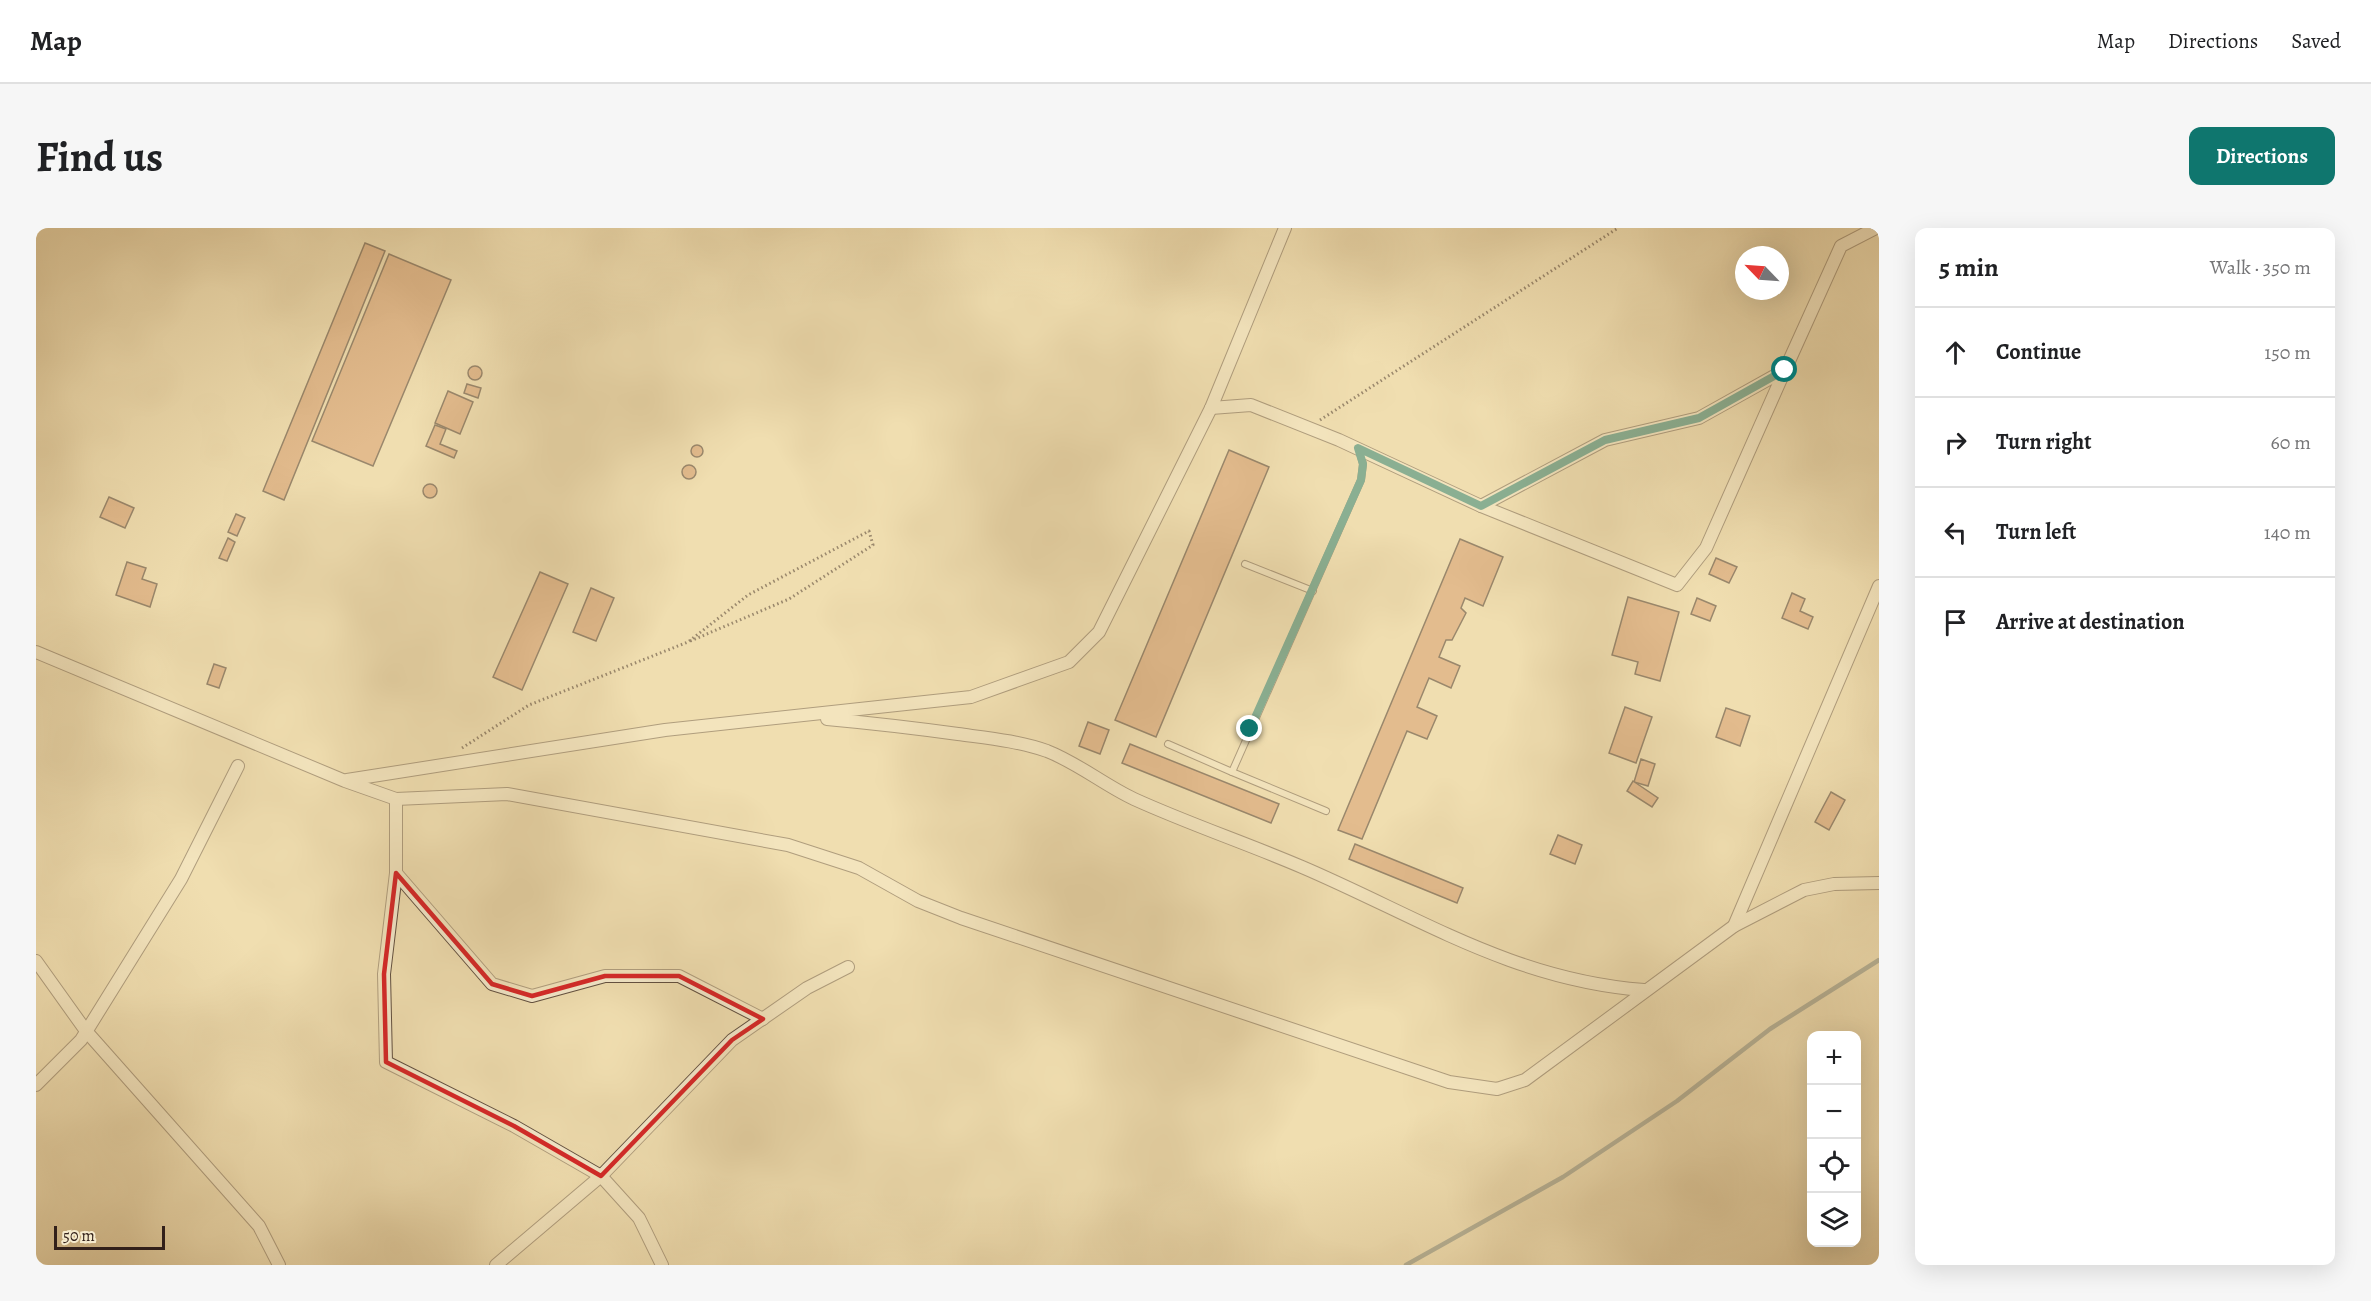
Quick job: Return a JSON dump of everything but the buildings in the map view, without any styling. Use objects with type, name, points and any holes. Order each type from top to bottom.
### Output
[{"type":"street","points":[[345,780],[688,727],[971,697],[1068,662],[1099,632],[1210,408],[1285,228]]},
{"type":"street","points":[[1210,408],[1251,405],[1358,448],[1481,506],[1677,585],[1706,548],[1840,246],[1876,228]]},
{"type":"street","points":[[1481,506],[1605,440],[1699,418],[1785,370]]},
{"type":"street","points":[[1734,926],[1879,586]]},
{"type":"street","points":[[36,652],[396,799],[507,794],[788,845],[859,868],[918,901],[961,918],[1449,1082],[1497,1089],[1525,1080],[1644,990],[1678,970],[1734,926],[1804,890],[1834,884],[1879,884]]},
{"type":"street","points":[[805,716],[994,739],[1046,751],[1085,769],[1151,807],[1301,866],[1481,951],[1527,968],[1572,979],[1644,990]]},
{"type":"street","points":[[36,1085],[86,1031],[181,879],[238,766]]},
{"type":"street","points":[[396,799],[396,873],[384,974],[386,1062],[514,1126],[601,1176],[639,1218],[662,1265]]},
{"type":"street","points":[[396,873],[492,984],[532,996],[605,976],[679,976],[763,1019]]},
{"type":"street","points":[[36,961],[86,1031],[259,1226],[279,1265]]},
{"type":"street","points":[[496,1265],[601,1176],[732,1040],[807,988],[848,967]]},
{"type":"lane","points":[[1232,772],[1361,480],[1363,464],[1358,448]]},
{"type":"lane","points":[[1245,564],[1313,591]]},
{"type":"lane","points":[[1168,744],[1326,811]]},
{"type":"path","points":[[1309,428],[1618,228]]},
{"type":"path","points":[[438,764],[529,705],[688,642],[789,599],[873,545],[869,531],[748,595],[688,642]]},
{"type":"highlighted area","points":[[396,873],[492,984],[532,996],[605,976],[679,976],[763,1019],[732,1040],[601,1176],[514,1126],[386,1062],[384,974]]},
{"type":"waterway","points":[[1406,1265],[1563,1177],[1677,1101],[1770,1029],[1879,960]]},
{"type":"route","points":[[1250,729],[1361,480],[1364,470],[1358,448],[1481,506],[1605,440],[1699,418],[1785,370]]}]
